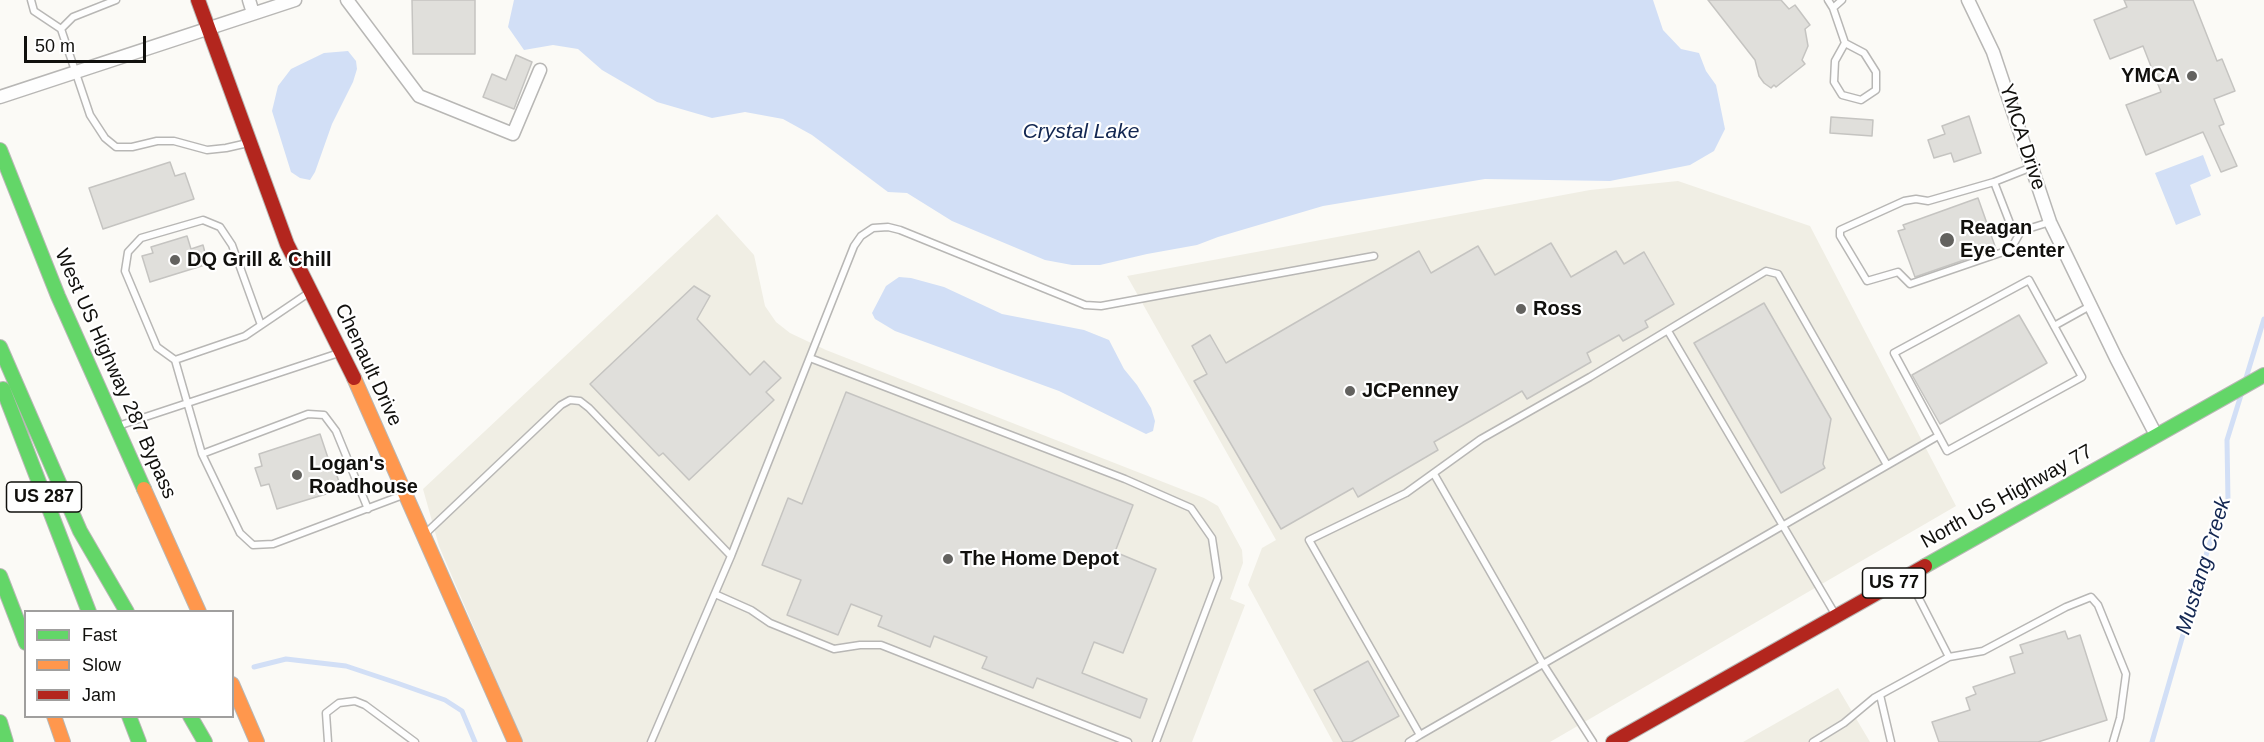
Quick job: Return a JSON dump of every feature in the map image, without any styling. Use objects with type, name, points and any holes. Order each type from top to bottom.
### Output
[{"type":"main road","name":"Chenault Drive","points":[[198,0],[287,244],[343,352],[515,742]]},
{"type":"main road","name":"West US Highway 287 Bypass","points":[[0,150],[58,296],[198,610]]},
{"type":"main road","points":[[0,347],[81,531],[126,610]]},
{"type":"main road","name":"North US Highway 77","points":[[1612,742],[2264,375]]},
{"type":"main road","name":"US 287","points":[[0,382],[88,610]]},
{"type":"main road","points":[[0,576],[24,637]]},
{"type":"main road","points":[[234,689],[257,742]]},
{"type":"main road","points":[[54,718],[63,742]]},
{"type":"main road","points":[[129,718],[139,742]]},
{"type":"main road","points":[[191,718],[205,742]]},
{"type":"main road","points":[[0,722],[6,742]]},
{"type":"street","points":[[249,0],[253,13]]},
{"type":"street","points":[[0,98],[295,0]]},
{"type":"street","name":"YMCA Drive","points":[[1968,0],[1993,52],[2050,222],[2156,435]]},
{"type":"street","points":[[350,1],[419,96],[513,134],[540,70]]},
{"type":"lane","points":[[31,0],[34,11],[61,28],[90,115],[96,127],[116,147],[174,141],[207,150],[249,142]]},
{"type":"lane","points":[[61,28],[73,17],[117,0]]},
{"type":"lane","points":[[1827,0],[1833,8],[1845,43],[1864,53],[1876,72],[1876,90],[1862,99],[1842,95],[1834,82],[1835,61],[1845,43]]},
{"type":"lane","points":[[1833,8],[1842,0]]},
{"type":"lane","points":[[2021,231],[2012,247],[2006,251],[1910,284],[1898,273],[1867,280],[1840,236],[1840,230],[1904,201],[1916,199],[1928,201],[1994,182],[2032,167]]},
{"type":"lane","points":[[1994,182],[2013,231],[2021,231],[2050,222]]},
{"type":"lane","points":[[261,325],[232,245],[220,226],[203,220],[141,238],[128,252],[126,271],[157,347],[175,360],[202,454],[240,533],[253,545],[273,544],[407,494]]},
{"type":"lane","points":[[651,742],[731,556],[854,246],[861,236],[873,228],[888,227],[900,230],[1085,305],[1101,306],[1374,256]]},
{"type":"lane","points":[[1420,735],[1309,540],[1406,493],[1481,439],[1668,331],[1766,271],[1778,274],[1887,465]]},
{"type":"lane","points":[[2029,280],[2082,377],[1947,451],[1938,436],[1894,353],[2029,280]]},
{"type":"lane","points":[[175,360],[245,336],[311,291]]},
{"type":"lane","points":[[2054,326],[2090,306]]},
{"type":"lane","points":[[1668,331],[1836,615]]},
{"type":"lane","points":[[116,426],[343,352]]},
{"type":"lane","points":[[810,358],[1125,479],[1191,508],[1212,538],[1218,578],[1156,742]]},
{"type":"lane","points":[[425,534],[561,405],[570,400],[580,401],[589,408],[731,556]]},
{"type":"lane","points":[[202,454],[308,414],[324,415],[336,431],[368,508]]},
{"type":"lane","points":[[1408,742],[1938,436]]},
{"type":"lane","points":[[1434,474],[1543,664],[1593,742]]},
{"type":"lane","points":[[1907,575],[1949,657]]},
{"type":"lane","points":[[715,594],[751,610],[770,623],[834,649],[880,645],[1128,742]]},
{"type":"lane","points":[[1813,742],[1844,723],[1880,695],[1949,657],[1983,651],[2066,607],[2091,597],[2098,605],[2126,674],[2120,718],[2113,742]]},
{"type":"lane","points":[[1880,695],[1891,742]]},
{"type":"lane","points":[[328,742],[326,713],[339,703],[355,701],[365,705],[416,742]]},
{"type":"shaded area","points":[[1678,181],[1810,226],[1956,506],[1550,742],[1333,742],[1248,585],[1262,548],[1276,540],[1127,276],[1590,190]]},
{"type":"shaded area","points":[[717,214],[754,255],[765,306],[776,322],[790,333],[826,350],[1204,498],[1218,506],[1242,550],[1243,563],[1230,599],[1245,605],[1192,742],[523,742],[439,546],[423,489]]},
{"type":"shaded area","points":[[1838,688],[1870,742],[1743,742]]},
{"type":"water","name":"Crystal Lake","points":[[514,0],[1653,0],[1663,30],[1681,49],[1699,53],[1706,71],[1716,85],[1725,129],[1714,151],[1690,165],[1610,181],[1485,179],[1323,206],[1197,245],[1100,265],[1072,265],[1045,260],[952,221],[907,193],[888,192],[812,135],[783,119],[745,112],[712,118],[657,102],[602,70],[578,49],[553,45],[524,50],[508,27]]},
{"type":"water","points":[[348,51],[356,61],[357,69],[353,82],[332,124],[315,172],[310,180],[300,178],[291,172],[272,111],[278,86],[291,69],[324,53]]},
{"type":"water","points":[[2203,155],[2211,176],[2190,185],[2201,215],[2176,225],[2155,173]]},
{"type":"water","points":[[899,277],[944,287],[1002,314],[1084,330],[1109,340],[1124,369],[1151,408],[1155,421],[1153,431],[1146,434],[1059,391],[895,331],[875,319],[872,313],[886,286]]},
{"type":"building","points":[[412,0],[475,0],[475,54],[413,54]]},
{"type":"building","points":[[1708,0],[1781,0],[1789,9],[1795,5],[1810,25],[1805,29],[1808,46],[1802,60],[1805,64],[1776,87],[1774,85],[1771,88],[1759,76],[1755,60]]},
{"type":"building","name":"YMCA","points":[[2124,0],[2193,0],[2217,61],[2222,59],[2235,91],[2214,99],[2224,124],[2219,126],[2237,166],[2221,172],[2203,132],[2146,155],[2126,105],[2161,92],[2143,46],[2110,59],[2094,20],[2127,7]]},
{"type":"building","points":[[516,55],[532,62],[514,109],[483,97],[492,74],[506,80]]},
{"type":"building","points":[[1969,116],[1981,153],[1954,162],[1951,153],[1934,158],[1928,140],[1945,134],[1942,126]]},
{"type":"building","points":[[1831,117],[1873,120],[1872,136],[1830,133]]},
{"type":"building","points":[[170,162],[175,176],[185,173],[194,199],[103,229],[89,188]]},
{"type":"building","name":"Reagan Eye Center","points":[[1978,198],[1996,249],[1915,277],[1898,231],[1905,229],[1903,225]]},
{"type":"building","name":"DQ Grill & Chill","points":[[187,236],[191,249],[203,245],[208,264],[150,282],[142,256],[153,253],[151,247]]},
{"type":"building","name":"JCPenney","points":[[1551,243],[1571,277],[1616,251],[1624,264],[1644,252],[1674,304],[1645,321],[1648,327],[1623,341],[1619,335],[1587,353],[1591,362],[1527,399],[1522,391],[1434,442],[1438,450],[1358,497],[1353,488],[1281,529],[1194,381],[1207,374],[1192,346],[1210,335],[1226,363],[1419,251],[1431,273],[1478,246],[1495,275]]},
{"type":"building","points":[[694,286],[710,296],[697,319],[750,375],[764,361],[781,378],[766,392],[774,400],[689,480],[663,453],[659,456],[590,384]]},
{"type":"building","points":[[1764,303],[1831,419],[1823,464],[1825,468],[1781,493],[1694,343]]},
{"type":"building","points":[[2019,315],[2047,363],[1940,424],[1912,375]]},
{"type":"building","name":"The Home Depot","points":[[846,392],[1133,505],[1115,552],[1156,569],[1123,653],[1094,642],[1082,673],[1147,699],[1140,718],[1037,678],[1033,688],[982,668],[987,657],[934,636],[930,647],[878,626],[882,616],[851,604],[838,635],[787,615],[801,580],[762,565],[788,498],[802,504]]},
{"type":"building","name":"Logan's Roadhouse","points":[[320,434],[339,482],[324,487],[326,494],[277,509],[269,484],[261,486],[255,468],[262,466],[259,454]]},
{"type":"building","points":[[2065,631],[2068,639],[2080,635],[2107,720],[2038,742],[1939,742],[1932,722],[1970,710],[1966,698],[1976,694],[1973,687],[2015,673],[2010,657],[2023,653],[2020,645]]},
{"type":"building","points":[[1368,661],[1399,716],[1351,742],[1343,742],[1314,690]]},
{"type":"waterway","name":"Mustang Creek","points":[[2246,378],[2264,319]]},
{"type":"waterway","name":"Mustang Creek","points":[[2152,742],[2209,545],[2228,502],[2227,440],[2241,395]]},
{"type":"waterway","points":[[254,667],[286,659],[346,666],[397,683],[445,700],[462,711],[475,742]]},
{"type":"traffic: fast","points":[[0,150],[58,296],[144,489]]},
{"type":"traffic: fast","points":[[0,347],[80,531],[126,610]]},
{"type":"traffic: fast","points":[[1925,566],[2264,375]]},
{"type":"traffic: fast","points":[[3,389],[88,610]]},
{"type":"traffic: fast","points":[[0,576],[24,638]]},
{"type":"traffic: fast","points":[[130,718],[139,742]]},
{"type":"traffic: fast","points":[[191,718],[205,742]]},
{"type":"traffic: fast","points":[[0,722],[6,742]]},
{"type":"traffic: slow","points":[[354,378],[515,742]]},
{"type":"traffic: slow","points":[[144,489],[198,610]]},
{"type":"traffic: slow","points":[[234,689],[257,742]]},
{"type":"traffic: slow","points":[[55,718],[63,742]]},
{"type":"traffic: jam","points":[[198,0],[287,244],[354,378]]},
{"type":"traffic: jam","points":[[1613,742],[1925,566]]},
{"type":"place","name":"YMCA","points":[[2192,76]]},
{"type":"place","name":"Reagan Eye Center","points":[[1947,240]]},
{"type":"place","name":"DQ Grill & Chill","points":[[175,260]]},
{"type":"place","name":"Ross","points":[[1521,309]]},
{"type":"place","name":"JCPenney","points":[[1350,391]]},
{"type":"place","name":"Logan's Roadhouse","points":[[297,475]]},
{"type":"place","name":"The Home Depot","points":[[948,559]]}]
